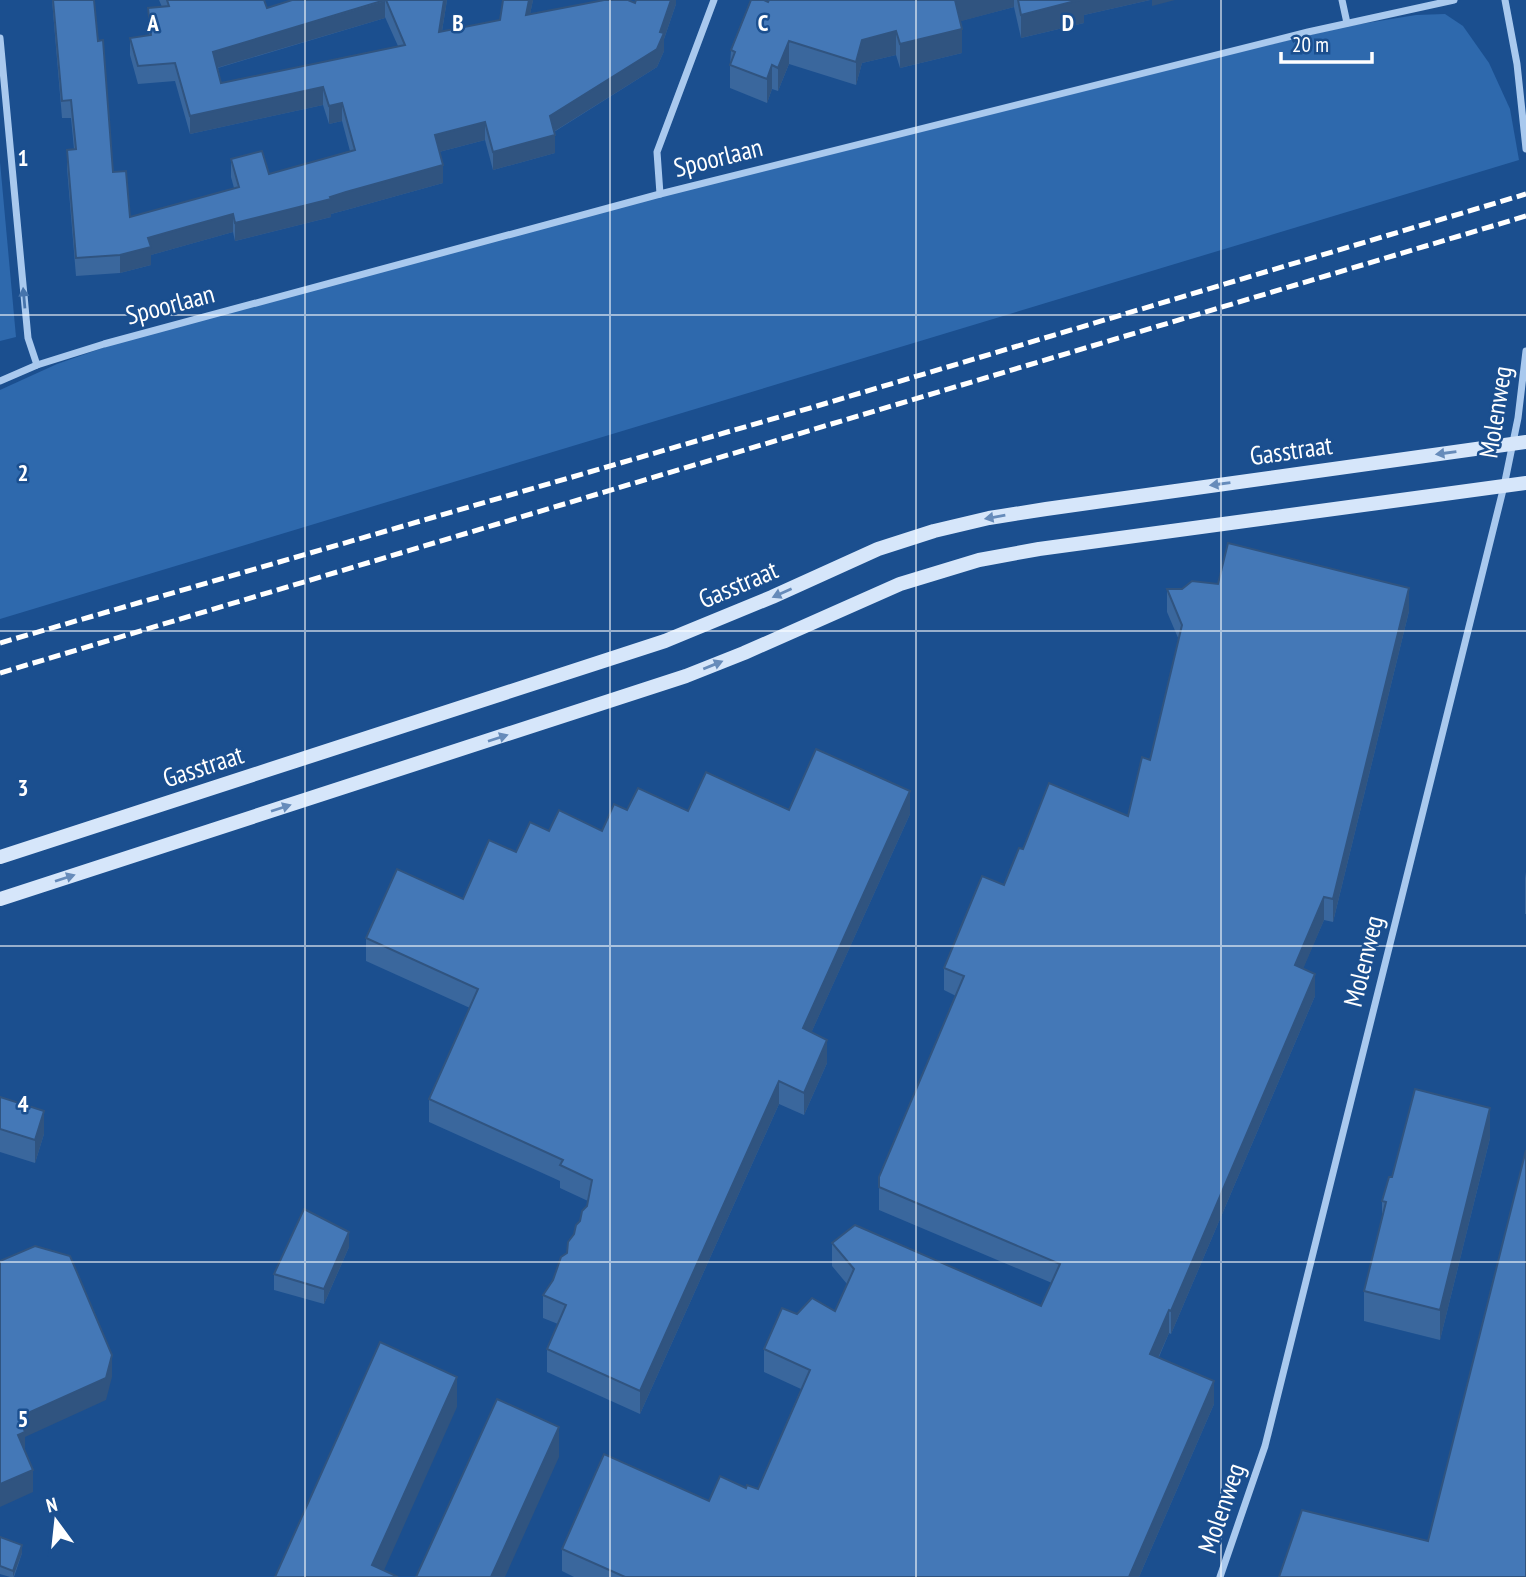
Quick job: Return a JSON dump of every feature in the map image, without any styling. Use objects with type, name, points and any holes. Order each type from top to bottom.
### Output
[{"type":"street","points":[[660,194],[657,152],[714,0]]},
{"type":"street","points":[[1342,0],[1347,23]]},
{"type":"street","name":"Spoorlaan","points":[[0,381],[37,365],[104,344],[660,194],[1347,23],[1454,0]]},
{"type":"street","points":[[1505,0],[1517,64],[1526,149]]},
{"type":"street","points":[[0,38],[27,338],[37,365]]},
{"type":"street","name":"Molenweg","points":[[1220,1577],[1265,1446],[1504,486],[1520,443],[1526,351]]},
{"type":"street","name":"Gasstraat","points":[[0,856],[665,641],[761,602],[878,549],[934,531],[989,518],[1046,509],[1520,443]]},
{"type":"street","points":[[0,899],[686,676],[879,593],[979,560],[1039,549],[1526,483]]},
{"type":"shaded area","points":[[1445,14],[1463,26],[1489,63],[1510,109],[1519,160],[0,619],[0,390],[57,364],[111,345],[590,212],[1348,26],[1416,15]]},
{"type":"shaded area","points":[[0,162],[16,337],[0,341]]},
{"type":"building","points":[[53,0],[94,0],[98,41],[103,40],[113,172],[126,171],[130,217],[239,187],[231,159],[262,151],[269,174],[355,150],[342,103],[329,106],[323,87],[190,116],[175,63],[138,66],[130,38],[151,35],[148,8],[169,6],[167,0],[264,0],[267,8],[292,0],[385,0],[213,52],[221,83],[405,45],[386,0],[444,0],[439,32],[500,20],[503,0],[529,0],[526,15],[604,0],[628,0],[635,3],[636,0],[671,0],[660,32],[664,33],[657,49],[550,116],[555,135],[493,152],[485,122],[435,135],[443,165],[346,192],[330,197],[331,199],[235,223],[233,214],[148,238],[151,247],[120,255],[76,258],[67,150],[76,149],[71,100],[62,101]]},
{"type":"building","points":[[751,0],[955,0],[962,29],[900,44],[896,31],[862,40],[856,62],[789,41],[778,68],[772,65],[767,79],[730,65],[735,52],[731,50]]},
{"type":"building","points":[[1018,0],[1079,0],[1021,15]]},
{"type":"building","points":[[1228,543],[1409,588],[1333,899],[1324,897],[1295,965],[1315,974],[1171,1311],[1169,1310],[1150,1354],[1214,1381],[1129,1577],[625,1577],[562,1549],[604,1454],[709,1501],[720,1476],[746,1488],[747,1485],[758,1489],[810,1370],[764,1349],[782,1308],[797,1314],[812,1298],[835,1311],[854,1269],[832,1243],[855,1225],[1041,1306],[1060,1264],[879,1187],[879,1177],[964,976],[944,968],[982,876],[1004,885],[1019,848],[1023,849],[1049,783],[1128,816],[1142,757],[1150,760],[1182,625],[1167,589],[1182,589],[1192,581],[1218,584]]},
{"type":"building","points":[[816,749],[910,791],[803,1028],[827,1040],[804,1093],[779,1081],[640,1391],[547,1349],[566,1305],[543,1295],[553,1280],[561,1257],[567,1253],[568,1242],[587,1206],[592,1180],[560,1165],[563,1160],[429,1099],[478,989],[366,938],[397,869],[463,899],[489,840],[516,852],[530,822],[549,831],[559,810],[602,831],[614,804],[627,810],[638,788],[688,811],[706,772],[789,810]]},
{"type":"building","points":[[1415,1089],[1490,1108],[1440,1310],[1364,1291],[1386,1202],[1382,1201],[1389,1177],[1392,1177]]},
{"type":"building","points":[[0,1097],[44,1111],[35,1140],[0,1129]]},
{"type":"building","points":[[1526,1150],[1526,1577],[1279,1577],[1302,1510],[1428,1541]]},
{"type":"building","points":[[304,1209],[349,1232],[324,1289],[274,1274]]},
{"type":"building","points":[[35,1246],[70,1256],[112,1355],[106,1378],[19,1417],[25,1432],[18,1435],[33,1470],[0,1484],[0,1261]]},
{"type":"building","points":[[380,1342],[457,1377],[372,1565],[398,1577],[275,1577]]},
{"type":"building","points":[[497,1399],[559,1427],[491,1577],[416,1577]]},
{"type":"building","points":[[0,1537],[22,1545],[13,1571],[0,1566]]},
{"type":"railway","points":[[0,643],[817,406],[1526,194]]},
{"type":"railway","points":[[0,673],[1526,216]]}]
